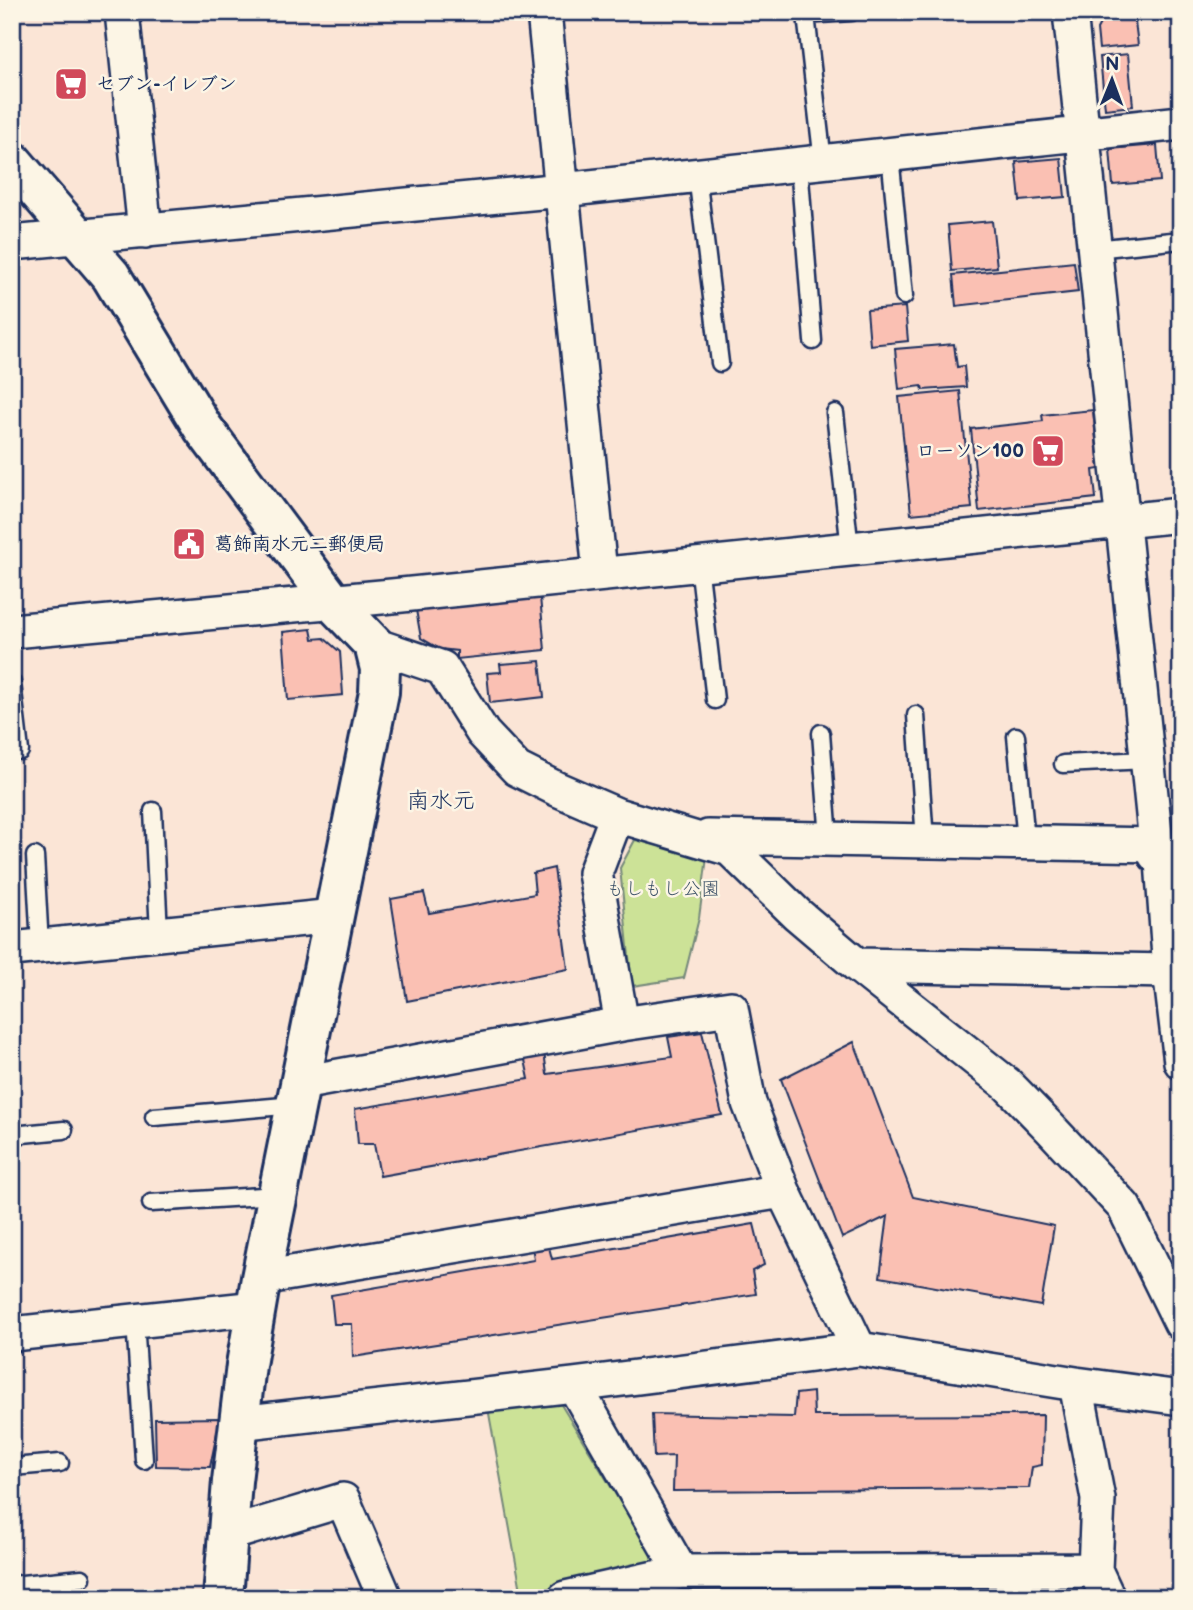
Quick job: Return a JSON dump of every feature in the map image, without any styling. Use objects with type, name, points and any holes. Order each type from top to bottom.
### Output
[{"type":"street","points":[[122,12],[145,231]]},
{"type":"street","points":[[544,12],[600,573]]},
{"type":"street","points":[[1070,12],[1147,760],[1165,853],[1162,861],[1170,971],[1181,1062]]},
{"type":"street","points":[[12,243],[562,190],[1181,123]]},
{"type":"street","points":[[12,161],[111,276],[203,428],[331,600],[374,645],[442,668],[483,733],[517,769],[617,815],[730,849],[797,914],[857,965],[1008,1085],[1124,1207],[1181,1324]]},
{"type":"street","points":[[12,631],[392,596],[1181,515]]},
{"type":"street","points":[[223,1598],[226,1535],[239,1423],[259,1293],[379,692],[380,669],[374,645]]},
{"type":"street","points":[[617,815],[595,873],[622,1024]]},
{"type":"street","points":[[691,837],[1026,841],[1165,853]]},
{"type":"street","points":[[26,947],[334,916]]},
{"type":"street","points":[[857,965],[1170,971]]},
{"type":"street","points":[[299,1094],[622,1024],[731,1008],[749,1103],[783,1191],[859,1349]]},
{"type":"street","points":[[12,1334],[135,1321],[259,1293],[783,1191]]},
{"type":"street","points":[[239,1423],[859,1349],[1181,1398]]},
{"type":"street","points":[[565,1598],[680,1581],[1101,1584],[1098,1499],[1076,1384]]},
{"type":"street","points":[[573,1385],[680,1581]]},
{"type":"street","points":[[226,1535],[343,1500],[385,1598]]},
{"type":"lane","points":[[813,341],[806,15],[851,12]]},
{"type":"lane","points":[[890,155],[904,296]]},
{"type":"lane","points":[[697,175],[720,363]]},
{"type":"lane","points":[[1095,249],[1181,240]]},
{"type":"lane","points":[[835,412],[850,549]]},
{"type":"lane","points":[[699,564],[715,700]]},
{"type":"lane","points":[[12,683],[20,751]]},
{"type":"lane","points":[[916,715],[925,840]]},
{"type":"lane","points":[[821,733],[829,839]]},
{"type":"lane","points":[[1016,737],[1026,841]]},
{"type":"lane","points":[[1063,764],[1147,760]]},
{"type":"lane","points":[[153,811],[159,933]]},
{"type":"lane","points":[[26,947],[35,856]]},
{"type":"lane","points":[[154,1117],[299,1094]]},
{"type":"lane","points":[[12,1135],[64,1130]]},
{"type":"lane","points":[[151,1203],[278,1195]]},
{"type":"lane","points":[[135,1321],[144,1460]]},
{"type":"lane","points":[[12,1467],[60,1462]]},
{"type":"lane","points":[[12,1585],[82,1578]]},
{"type":"green space","name":"もしもし公園","points":[[635,840],[707,857],[699,918],[684,978],[632,986],[620,868]]},
{"type":"green space","points":[[557,1398],[659,1566],[522,1596],[488,1408]]},
{"type":"building","points":[[1134,14],[1138,45],[1099,49],[1097,29],[1103,18]]},
{"type":"building","points":[[1128,54],[1133,106],[1105,109],[1100,57]]},
{"type":"building","points":[[1157,145],[1160,181],[1113,185],[1110,149]]},
{"type":"building","points":[[1061,158],[1065,197],[1020,201],[1016,162]]},
{"type":"building","points":[[992,221],[997,267],[952,271],[948,225]]},
{"type":"building","points":[[1074,262],[1078,292],[956,306],[953,275]]},
{"type":"building","points":[[905,307],[908,341],[870,345],[867,310]]},
{"type":"building","points":[[954,344],[957,367],[964,366],[966,387],[923,390],[922,386],[899,389],[895,349]]},
{"type":"building","points":[[960,391],[972,508],[911,514],[899,397]]},
{"type":"building","points":[[1093,410],[1099,469],[1093,470],[1096,498],[979,511],[971,429],[1043,421],[1042,415]]},
{"type":"building","points":[[540,597],[545,650],[457,659],[457,651],[440,649],[421,638],[416,610]]},
{"type":"building","points":[[311,629],[313,639],[324,638],[340,652],[343,695],[288,700],[283,632]]},
{"type":"building","points":[[540,661],[544,697],[490,703],[487,673],[501,672],[500,664]]},
{"type":"building","points":[[554,868],[568,969],[407,1001],[391,899],[424,893],[429,913],[535,894],[533,873]]},
{"type":"building","points":[[702,1032],[722,1115],[380,1176],[374,1144],[358,1144],[355,1109],[529,1079],[524,1055],[544,1052],[547,1074],[672,1057],[668,1037]]},
{"type":"building","points":[[854,1042],[913,1197],[1054,1226],[1041,1306],[880,1277],[888,1216],[842,1238],[781,1079]]},
{"type":"building","points":[[754,1224],[764,1265],[752,1271],[756,1294],[353,1357],[352,1324],[334,1324],[331,1295],[534,1260],[531,1237],[546,1235],[552,1259]]},
{"type":"building","points":[[813,1392],[814,1416],[1043,1415],[1042,1465],[1032,1467],[1029,1488],[673,1491],[674,1456],[654,1457],[652,1414],[794,1417],[796,1394]]},
{"type":"building","points":[[220,1418],[210,1467],[156,1466],[155,1419]]},
{"type":"building","points":[[1065,1593],[1065,1598],[743,1598],[743,1595]]},
{"type":"place","name":"セブン-イレブン","points":[[71,84]]},
{"type":"place","name":"ローソン100","points":[[1048,451]]},
{"type":"place","name":"葛飾南水元二郵便局","points":[[189,544]]},
{"type":"district","name":"南水元","points":[[441,801]]}]
